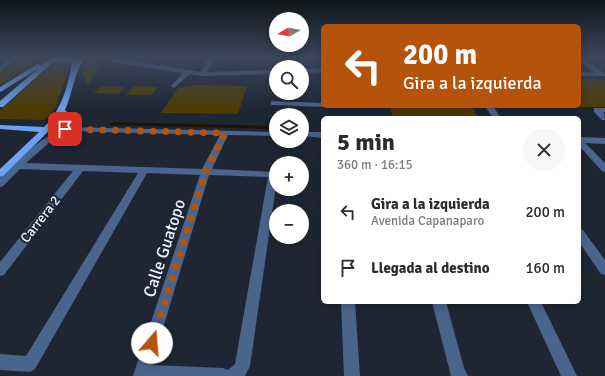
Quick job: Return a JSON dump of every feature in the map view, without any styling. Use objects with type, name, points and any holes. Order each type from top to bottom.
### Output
[{"type":"main road","points":[[0,86],[21,75]]},
{"type":"main road","points":[[0,90],[23,75]]},
{"type":"main road","points":[[0,105],[34,75]]},
{"type":"main road","points":[[0,174],[56,120],[64,106],[73,75]]},
{"type":"main road","points":[[64,106],[61,125],[65,129]]},
{"type":"main road","points":[[2,128],[41,129],[44,132]]},
{"type":"street","points":[[174,86],[185,75]]},
{"type":"street","points":[[593,75],[604,75]]},
{"type":"street","points":[[274,103],[321,105]]},
{"type":"street","points":[[605,110],[597,110],[605,118]]},
{"type":"street","points":[[0,184],[52,135],[65,129],[269,134]]},
{"type":"street","name":"Calle Guatopo","points":[[142,374],[206,171],[225,133]]},
{"type":"street","points":[[309,134],[321,135]]},
{"type":"street","points":[[581,141],[605,142]]},
{"type":"street","points":[[581,143],[605,169]]},
{"type":"street","points":[[18,166],[273,174],[242,366],[239,372],[234,376]]},
{"type":"street","name":"Carrera 2","points":[[0,271],[80,168]]},
{"type":"street","points":[[0,362],[30,364],[145,170]]},
{"type":"street","points":[[581,236],[605,270]]},
{"type":"street","points":[[348,304],[352,376]]},
{"type":"street","points":[[440,304],[457,371],[460,376]]},
{"type":"street","points":[[535,304],[569,376]]},
{"type":"street","points":[[142,374],[223,376]]},
{"type":"shaded area","points":[[0,75],[17,75],[0,85]]},
{"type":"shaded area","points":[[41,75],[67,75],[56,107],[45,120],[0,119],[0,110]]},
{"type":"shaded area","points":[[84,75],[94,75],[88,85]]},
{"type":"shaded area","points":[[581,78],[605,80],[605,107],[581,107]]},
{"type":"shaded area","points":[[195,85],[247,86],[238,114],[161,113],[178,88]]},
{"type":"shaded area","points":[[100,86],[124,87],[118,94],[94,93]]},
{"type":"shaded area","points":[[134,86],[158,87],[151,95],[126,95]]},
{"type":"shaded area","points":[[390,108],[472,108],[478,116],[392,116]]},
{"type":"shaded area","points":[[112,122],[269,126],[269,129],[109,125]]},
{"type":"route","points":[[65,129],[225,133],[206,171],[152,343]]}]
